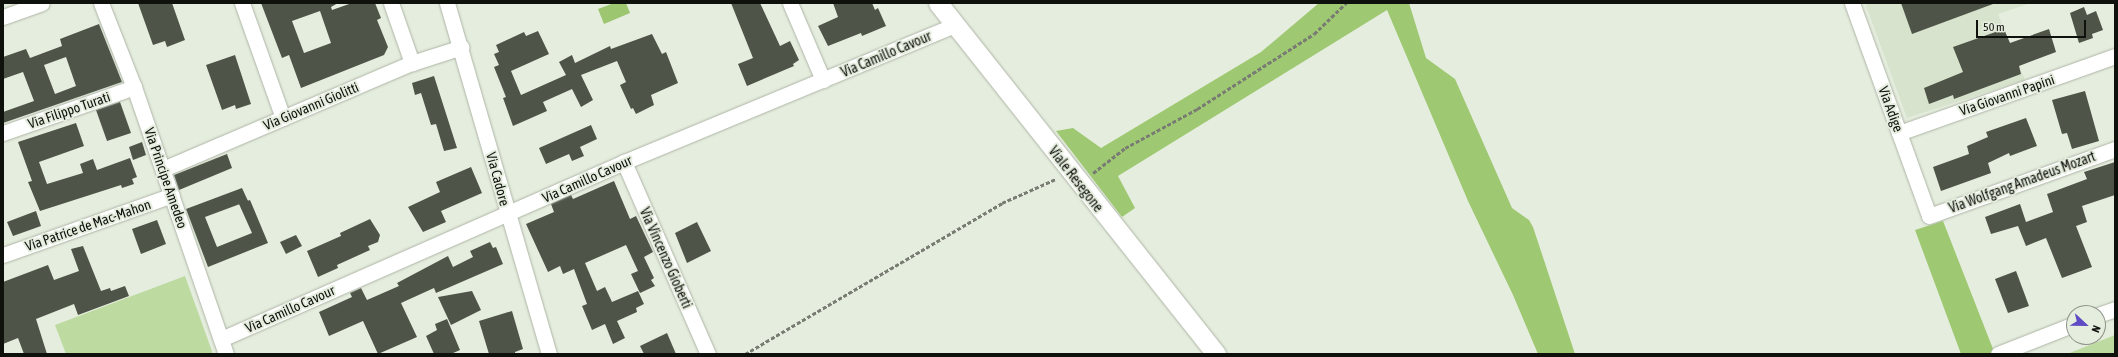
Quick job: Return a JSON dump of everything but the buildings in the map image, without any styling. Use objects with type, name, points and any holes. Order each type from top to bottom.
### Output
[{"type":"street","points":[[3,17],[42,3]]},
{"type":"street","name":"Via Principe Amedeo","points":[[101,3],[134,88],[226,354]]},
{"type":"street","points":[[242,3],[283,118]]},
{"type":"street","points":[[391,3],[412,63]]},
{"type":"street","name":"Via Cadore","points":[[448,3],[462,47],[507,213],[549,354]]},
{"type":"street","points":[[790,3],[823,80]]},
{"type":"street","name":"Viale Resegone","points":[[938,3],[1216,354]]},
{"type":"street","name":"Via Adige","points":[[1852,3],[1929,216]]},
{"type":"street","name":"Via Camillo Cavour","points":[[221,339],[624,162],[955,25]]},
{"type":"street","name":"Via Giovanni Giolitti","points":[[162,169],[412,63],[462,47]]},
{"type":"street","name":"Via Giovanni Papini","points":[[1899,133],[2115,56]]},
{"type":"street","name":"Via Filippo Turati","points":[[3,133],[134,88]]},
{"type":"street","name":"Via Wolfgang Amadeus Mozart","points":[[1929,216],[2115,149]]},
{"type":"street","name":"Via Vincenzo Gioberti","points":[[624,162],[708,354]]},
{"type":"street","name":"Via Patrice de Mac-Mahon","points":[[3,255],[172,195]]},
{"type":"street","points":[[1998,354],[2066,327]]},
{"type":"path","points":[[745,354],[1002,203],[1076,178],[1124,148],[1197,109],[1314,34],[1346,3]]},
{"type":"shaded area","points":[[614,3],[626,3],[630,13],[604,24],[598,9]]},
{"type":"shaded area","points":[[1319,3],[1409,3],[1426,58],[1455,79],[1512,208],[1529,220],[1533,227],[1575,354],[1538,354],[1513,295],[1468,201],[1387,10],[1118,176],[1135,208],[1122,217],[1056,131],[1073,128],[1101,148],[1261,52]]},
{"type":"shaded area","points":[[1865,3],[2031,3],[1998,14],[2025,80],[1907,118]]},
{"type":"shaded area","points":[[1943,221],[1995,354],[1961,354],[1915,230]]},
{"type":"shaded area","points":[[185,276],[213,354],[66,354],[55,325]]},
{"type":"shaded area","points":[[2115,335],[2115,354],[2067,354],[2090,345],[2106,345],[2106,339]]}]
